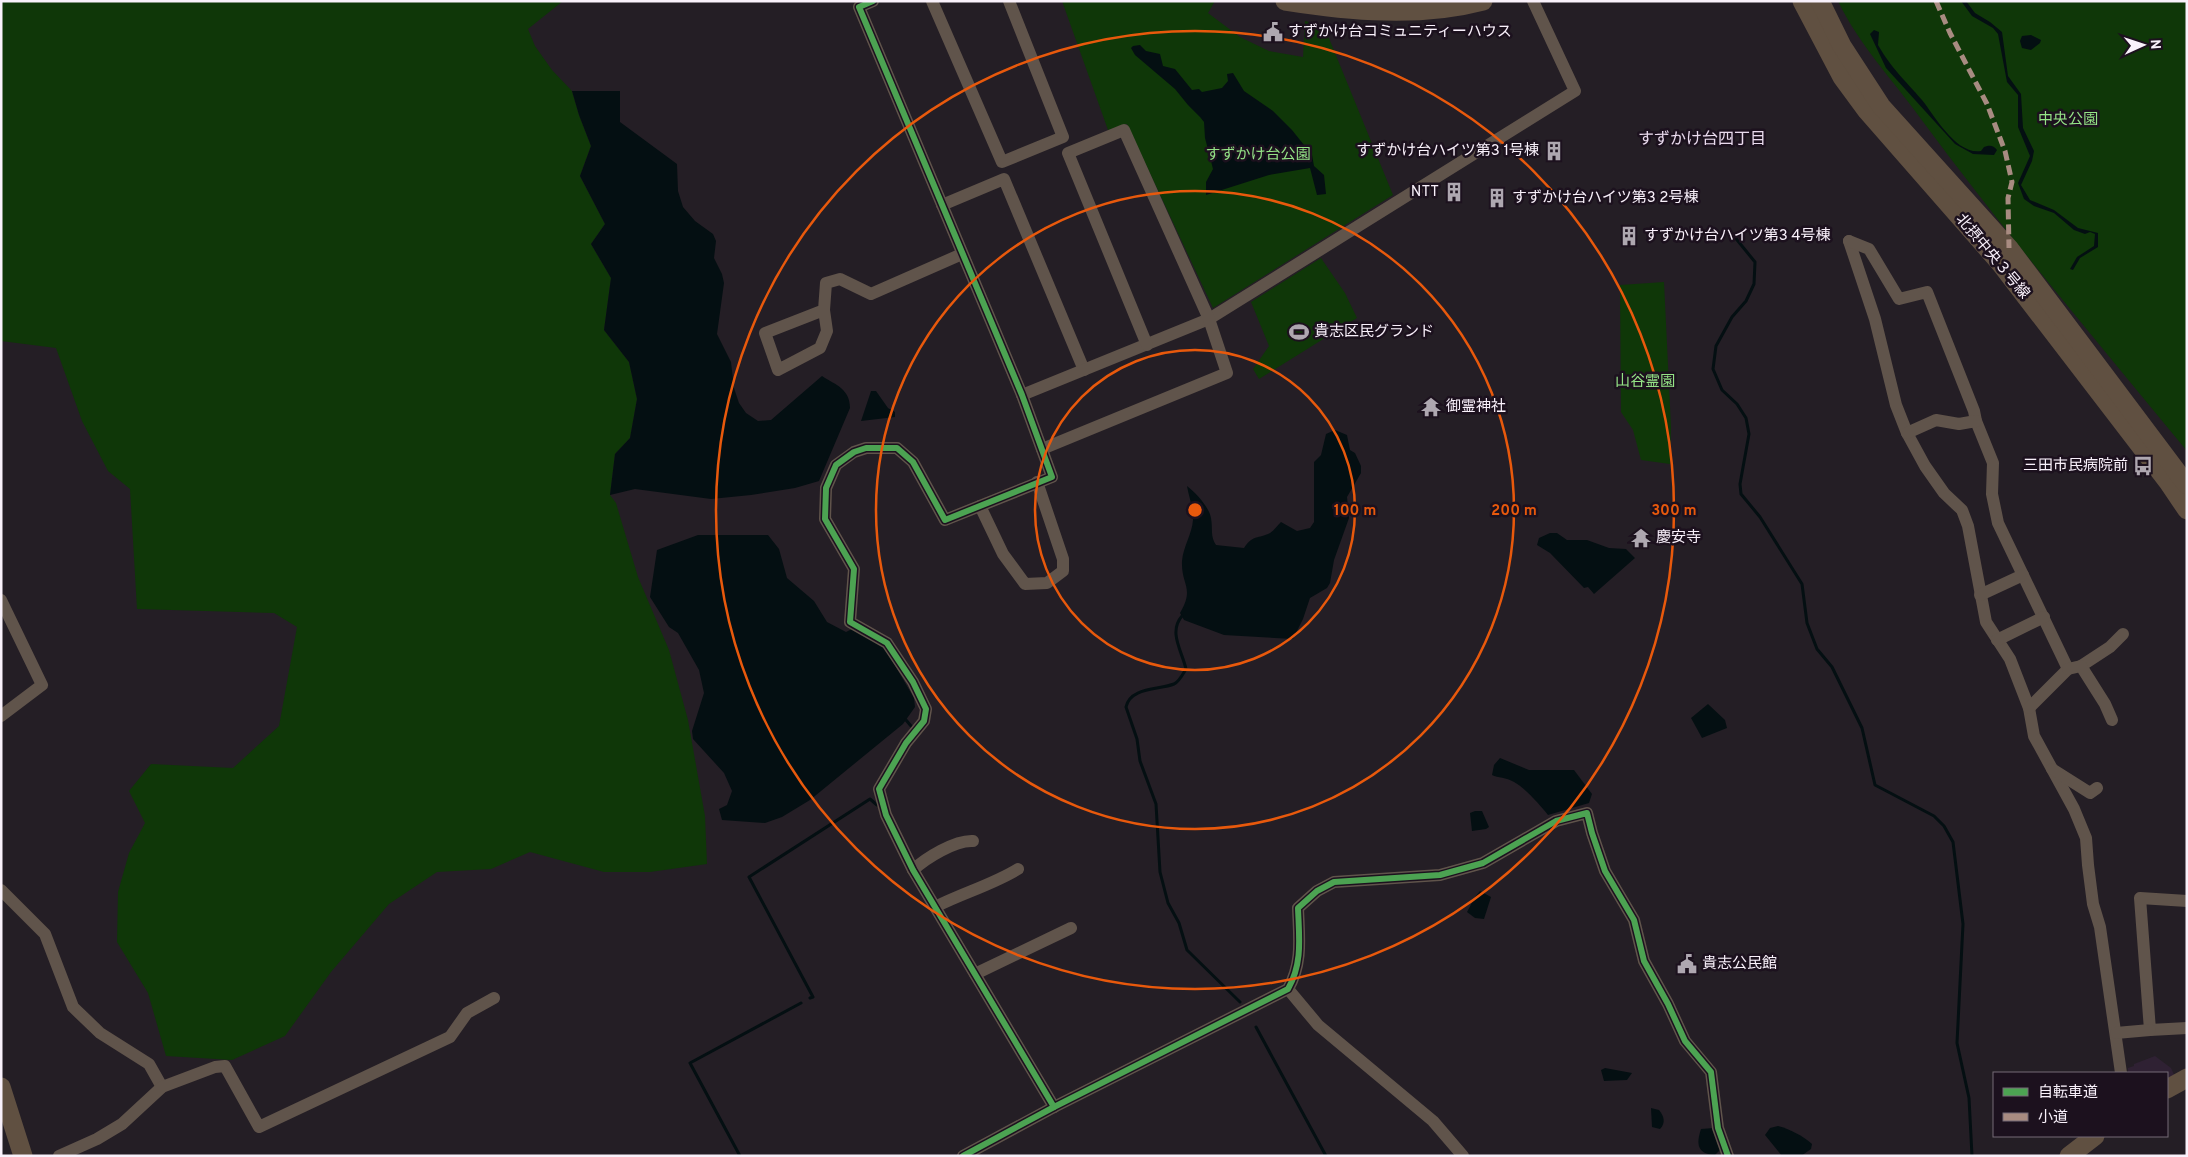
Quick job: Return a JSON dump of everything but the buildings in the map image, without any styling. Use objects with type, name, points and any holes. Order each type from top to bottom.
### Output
[{"type":"street","points":[[873,1],[859,7],[1022,395],[1052,477],[945,520],[912,462],[897,448],[866,448],[854,452],[836,465],[826,488],[825,519],[854,569],[850,622],[887,643],[926,708],[924,721],[906,743],[879,789],[886,815],[913,870],[1054,1107]]},
{"type":"street","points":[[932,1],[1002,162],[1062,137],[1009,1]]},
{"type":"street","points":[[1285,1],[1392,12],[1460,7],[1483,1]]},
{"type":"street","points":[[1022,395],[1209,319],[1576,91],[1533,1]]},
{"type":"street","name":"北摂中央３号線","points":[[1802,1],[1830,56],[1867,112],[2000,263],[2168,482],[2187,510]]},
{"type":"street","name":"北摂中央３号線","points":[[1820,1],[1842,46],[1881,106],[2009,248],[2187,485]]},
{"type":"street","points":[[1042,449],[1227,373],[1209,319],[1124,130],[1068,153],[1147,345]]},
{"type":"street","points":[[942,205],[1004,180],[1084,370]]},
{"type":"street","points":[[2068,669],[1998,523],[1992,494],[1992,463],[1974,411],[1927,292],[1899,299],[1869,249],[1849,241],[1875,319],[1896,405],[1907,433],[1925,466],[1944,493],[1962,510],[1968,526],[1986,622],[2010,659],[2029,708],[2034,736],[2074,809],[2086,838],[2093,904],[2100,927],[2122,1072]]},
{"type":"street","points":[[824,310],[766,333],[778,370],[820,348],[828,332],[824,310],[826,284],[840,279],[871,294],[962,254]]},
{"type":"street","points":[[1907,433],[1936,420],[1958,424],[1976,421]]},
{"type":"street","points":[[980,506],[1003,554],[1025,584],[1047,583],[1063,570],[1063,559],[1037,482]]},
{"type":"street","points":[[1980,595],[2023,575]]},
{"type":"street","points":[[1,600],[42,685],[1,716]]},
{"type":"street","points":[[1997,640],[2044,617]]},
{"type":"street","points":[[2029,708],[2068,669],[2081,666],[2110,647],[2123,634]]},
{"type":"street","points":[[2081,666],[2105,704],[2112,720]]},
{"type":"street","points":[[2052,770],[2090,793],[2097,788]]},
{"type":"street","points":[[963,1156],[1054,1107],[1288,989],[1298,967],[1298,908],[1317,890],[1334,882],[1440,875],[1483,863],[1556,821],[1587,813],[1605,871],[1634,920],[1644,961],[1668,1004],[1685,1041],[1712,1072],[1718,1128],[1728,1156]]},
{"type":"street","points":[[913,870],[932,856],[965,841],[973,842]]},
{"type":"street","points":[[935,907],[956,896],[1001,879],[1018,869]]},
{"type":"street","points":[[1,890],[45,934],[73,1007],[100,1033],[149,1064],[162,1087]]},
{"type":"street","points":[[2150,1030],[2140,898],[2187,901]]},
{"type":"street","points":[[975,974],[1071,928]]},
{"type":"street","points":[[1288,989],[1318,1025],[1377,1072],[1433,1121],[1463,1156]]},
{"type":"street","points":[[59,1156],[97,1139],[122,1124],[162,1087],[215,1067],[225,1066],[259,1126],[450,1037],[467,1013],[494,998]]},
{"type":"street","points":[[2116,1033],[2187,1028]]},
{"type":"street","points":[[2168,1088],[2187,1078]]},
{"type":"street","points":[[1,1087],[23,1156]]},
{"type":"street","points":[[2069,1156],[2094,1137]]},
{"type":"shaded area","points":[[1961,1],[1966,1],[1975,13],[2002,32],[2008,76],[2021,94],[2023,128],[2034,151],[2032,161],[2021,185],[2030,200],[2054,210],[2078,228],[2098,233],[2098,247],[2080,258],[2073,270],[2070,269],[2077,257],[2094,246],[2095,234],[2090,232],[2085,234],[2074,230],[2054,213],[2034,206],[2024,199],[2018,183],[2030,156],[2018,127],[2018,95],[2007,82],[1998,34],[1993,28],[1972,16]]},
{"type":"shaded area","points":[[1874,30],[1879,32],[1878,45],[1888,61],[1922,100],[1947,133],[1963,147],[1972,151],[1981,151],[1984,147],[1993,146],[1997,150],[1994,155],[1973,154],[1955,144],[1886,68],[1870,34]]},
{"type":"shaded area","points":[[2031,35],[2041,40],[2040,43],[2031,50],[2022,48],[2020,41],[2022,36]]},
{"type":"shaded area","points":[[1140,45],[1146,51],[1160,54],[1163,66],[1175,69],[1192,90],[1199,89],[1202,92],[1222,88],[1228,81],[1227,74],[1233,73],[1244,91],[1273,111],[1292,130],[1312,155],[1314,166],[1324,175],[1326,194],[1317,195],[1310,168],[1269,175],[1206,195],[1206,182],[1213,169],[1205,138],[1204,122],[1175,89],[1135,55],[1131,48]]},
{"type":"shaded area","points":[[572,91],[620,91],[620,122],[677,164],[678,191],[683,207],[695,221],[713,234],[716,241],[714,258],[724,283],[717,334],[731,362],[734,388],[739,403],[746,413],[758,421],[771,420],[822,376],[841,388],[848,396],[850,408],[819,481],[795,488],[711,499],[635,489],[610,495],[615,454],[630,438],[637,399],[629,362],[604,330],[611,278],[591,244],[605,224],[580,176],[591,146]]},
{"type":"shaded area","points":[[871,391],[876,391],[888,408],[895,412],[895,417],[861,421]]},
{"type":"shaded area","points":[[1335,430],[1347,435],[1350,450],[1355,453],[1361,466],[1361,473],[1347,497],[1349,518],[1334,560],[1330,583],[1327,588],[1310,598],[1303,619],[1293,639],[1224,635],[1184,620],[1180,613],[1187,592],[1182,561],[1193,516],[1187,486],[1208,509],[1213,539],[1216,545],[1244,548],[1252,539],[1270,533],[1281,522],[1297,531],[1310,528],[1314,522],[1314,462],[1321,455],[1326,434]]},
{"type":"shaded area","points":[[1550,533],[1557,533],[1567,540],[1587,540],[1609,548],[1626,549],[1635,558],[1594,594],[1588,587],[1584,588],[1550,553],[1537,545],[1539,538]]},
{"type":"shaded area","points":[[698,535],[768,535],[779,549],[787,578],[814,601],[827,622],[846,632],[854,628],[883,645],[914,698],[915,707],[903,724],[810,800],[782,817],[765,823],[722,820],[719,809],[727,805],[732,791],[724,773],[693,739],[692,731],[704,693],[699,670],[678,633],[669,627],[650,597],[657,550]]},
{"type":"shaded area","points":[[1708,704],[1725,720],[1727,728],[1702,738],[1691,718]]},
{"type":"shaded area","points":[[1500,758],[1529,770],[1574,770],[1592,794],[1589,803],[1548,815],[1532,797],[1511,780],[1492,775],[1494,765]]},
{"type":"shaded area","points":[[1482,811],[1489,827],[1472,831],[1470,813]]},
{"type":"shaded area","points":[[1480,891],[1491,897],[1484,919],[1475,918],[1467,912]]},
{"type":"shaded area","points":[[2155,1056],[2171,1068],[2175,1077],[2168,1080],[2168,1072],[2128,1072],[2128,1068],[2134,1066],[2134,1064]]},
{"type":"shaded area","points":[[1605,1068],[1632,1073],[1627,1080],[1604,1081],[1601,1070]]},
{"type":"shaded area","points":[[1651,1108],[1659,1110],[1662,1115],[1664,1122],[1660,1129],[1652,1127]]},
{"type":"shaded area","points":[[1778,1126],[1805,1138],[1812,1144],[1811,1149],[1801,1156],[1782,1156],[1765,1135],[1770,1128]]},
{"type":"shaded area","points":[[1714,1128],[1722,1148],[1715,1155],[1705,1153],[1698,1144],[1701,1129]]},
{"type":"green space","points":[[1,1],[563,1],[528,29],[535,46],[552,70],[572,91],[591,146],[580,176],[605,224],[591,244],[611,278],[604,330],[629,362],[637,399],[630,438],[615,454],[610,495],[616,503],[638,577],[669,650],[688,720],[705,816],[707,864],[650,872],[604,872],[530,852],[491,869],[437,872],[389,904],[331,972],[285,1036],[232,1060],[166,1056],[148,993],[117,942],[118,892],[129,853],[145,823],[129,791],[151,764],[233,768],[279,726],[297,627],[274,613],[137,609],[130,489],[108,471],[82,421],[56,348],[1,341]]},
{"type":"green space","name":"すずかけ台公園","points":[[1062,1],[1215,1],[1208,13],[1240,37],[1269,51],[1303,57],[1305,21],[1324,26],[1393,195],[1213,308],[1127,124],[1108,130]]},
{"type":"green space","name":"中央公園","points":[[1838,1],[2187,1],[2187,451],[1985,204],[1866,47]]},
{"type":"green space","name":"貴志区民グランド","points":[[1321,258],[1345,293],[1357,318],[1259,379],[1253,369],[1269,346],[1251,302]]},
{"type":"green space","name":"山谷霊園","points":[[1664,282],[1671,427],[1670,464],[1641,460],[1633,430],[1621,412],[1620,285]]},
{"type":"waterway","points":[[1729,230],[1755,262],[1754,284],[1746,301],[1732,317],[1716,346],[1713,369],[1722,390],[1737,404],[1746,418],[1749,434],[1740,484],[1741,494],[1760,517],[1802,584],[1807,623],[1817,649],[1832,667],[1862,728],[1875,785],[1934,816],[1944,826],[1953,842],[1963,924],[1957,1043],[1969,1098],[1972,1156]]},
{"type":"waterway","points":[[1182,616],[1178,622],[1176,635],[1186,669],[1178,682],[1139,693],[1133,696],[1126,707],[1137,739],[1140,761],[1156,804],[1160,872],[1168,903],[1179,923],[1187,950],[1240,1002]]},
{"type":"waterway","points":[[906,720],[911,726]]},
{"type":"waterway","points":[[810,998],[813,997],[749,877],[870,799],[877,805]]},
{"type":"waterway","points":[[740,1156],[690,1063],[801,1003]]},
{"type":"waterway","points":[[1256,1027],[1326,1156]]},
{"type":"marked path","points":[[1936,1],[1950,33],[1987,104],[2005,151],[2012,182],[2008,198],[2009,248]]},
{"type":"cycle path","points":[[873,1],[859,7],[1022,395],[1052,477],[945,520],[913,462],[897,448],[866,448],[854,452],[836,465],[826,488],[825,519],[854,569],[850,622],[887,643],[913,682],[926,709],[924,721],[906,743],[879,789],[886,815],[913,870],[1054,1107]]},
{"type":"cycle path","points":[[963,1156],[1054,1107],[1288,989],[1298,960],[1298,908],[1317,891],[1334,882],[1440,875],[1483,863],[1556,821],[1587,813],[1605,871],[1634,920],[1644,961],[1668,1004],[1685,1041],[1711,1072],[1718,1128],[1728,1156]]},
{"type":"place","name":"すずかけ台コミュニティーハウス","points":[[1273,32]]},
{"type":"place","name":"すずかけ台ハイツ第3 1号棟","points":[[1554,151]]},
{"type":"place","name":"NTT","points":[[1454,192]]},
{"type":"place","name":"すずかけ台ハイツ第3 2号棟","points":[[1497,198]]},
{"type":"place","name":"すずかけ台ハイツ第3 4号棟","points":[[1629,236]]},
{"type":"place","name":"貴志区民グランド","points":[[1299,332]]},
{"type":"place","name":"御霊神社","points":[[1431,407]]},
{"type":"place","name":"三田市民病院前","points":[[2143,466]]},
{"type":"place","name":"慶安寺","points":[[1641,538]]},
{"type":"place","name":"貴志公民館","points":[[1687,964]]},
{"type":"district","name":"すずかけ台四丁目","points":[[1702,140]]}]
